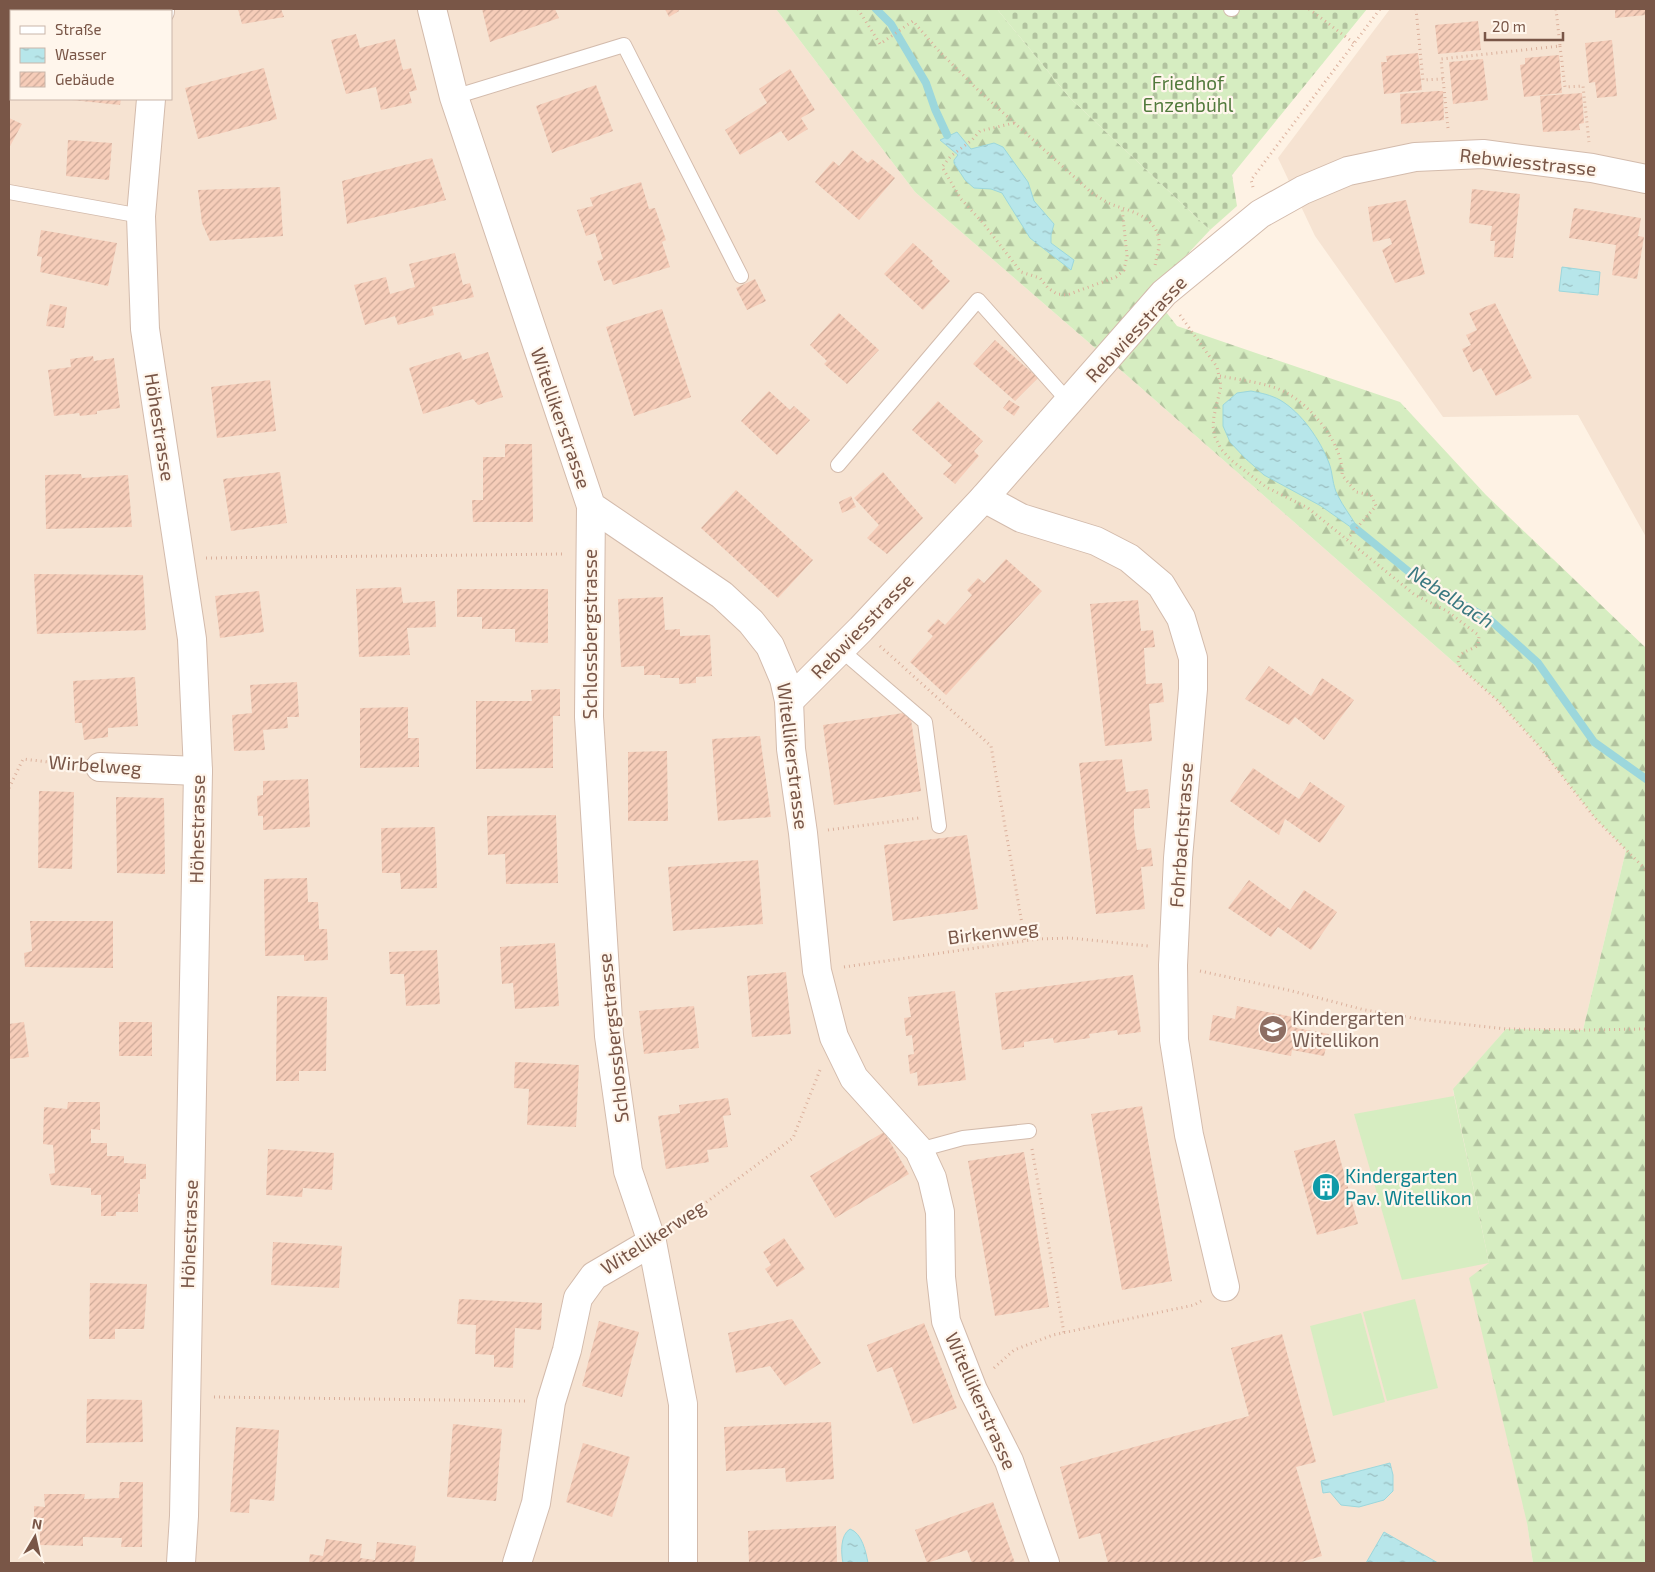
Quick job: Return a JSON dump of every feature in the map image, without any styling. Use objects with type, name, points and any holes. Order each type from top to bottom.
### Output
[{"type":"street","name":"Witellikerstrasse","points":[[432,9],[454,97],[592,506],[722,595],[750,622],[770,646],[784,679],[789,701],[791,749],[803,834],[817,971],[834,1038],[854,1078],[919,1150],[932,1178],[940,1212],[941,1277],[946,1321],[976,1396],[1009,1461],[1045,1563]]},
{"type":"street","name":"Höhestrasse","points":[[151,100],[141,216],[145,329],[192,639],[198,772],[184,1516],[181,1563]]},
{"type":"street","name":"Rebwiesstrasse","points":[[789,701],[841,650],[984,498],[1164,293],[1260,214],[1303,190],[1348,171],[1415,157],[1483,154],[1592,168],[1646,179]]},
{"type":"street","name":"Fohrbachstrasse","points":[[984,498],[1021,518],[1096,541],[1129,558],[1161,585],[1182,618],[1193,658],[1193,689],[1178,858],[1173,956],[1174,1040],[1189,1135],[1225,1287]]},
{"type":"street","name":"Schlossbergstrasse","points":[[592,506],[589,717],[609,1036],[628,1171],[652,1242],[683,1404],[683,1563]]},
{"type":"street","name":"Wirbelweg","points":[[100,767],[198,772]]},
{"type":"street","name":"Witellikerweg","points":[[517,1563],[536,1503],[551,1402],[567,1350],[578,1298],[594,1276],[652,1242]]},
{"type":"lane","points":[[454,97],[624,45],[741,276]]},
{"type":"lane","points":[[9,192],[141,216]]},
{"type":"lane","points":[[838,464],[978,300],[1069,402]]},
{"type":"lane","points":[[841,650],[925,722],[938,820]]},
{"type":"lane","points":[[919,1150],[964,1138],[1029,1131]]},
{"type":"path","points":[[858,9],[880,44],[913,21],[973,86],[1092,193],[1102,200],[1140,214],[1153,226],[1159,245],[1155,264],[1157,277],[1164,293],[1217,367],[1220,376],[1221,386],[1213,426],[1215,438],[1221,449],[1231,460],[1266,487],[1308,508],[1349,538],[1415,595],[1447,610],[1477,634],[1479,637],[1478,645],[1462,653],[1459,656],[1458,664],[1496,700],[1538,746],[1595,818],[1646,870]]},
{"type":"path","points":[[1309,9],[1354,43]]},
{"type":"path","points":[[1260,214],[1251,180],[1380,9]]},
{"type":"path","points":[[1416,9],[1423,80],[1443,79]]},
{"type":"path","points":[[1556,9],[1565,87],[1582,86],[1592,168]]},
{"type":"path","points":[[1451,154],[1441,59],[1560,46]]},
{"type":"path","points":[[1015,122],[980,131],[972,140],[951,156],[942,167],[961,199],[983,223],[1021,272],[1040,278],[1048,288],[1057,294],[1067,295],[1116,277],[1124,270],[1127,256],[1122,208]]},
{"type":"path","points":[[1220,376],[1285,392],[1315,416],[1331,438],[1343,466],[1342,475],[1356,492],[1371,494],[1376,506],[1349,538]]},
{"type":"path","points":[[180,558],[590,553]]},
{"type":"path","points":[[861,629],[991,746],[1025,941]]},
{"type":"path","name":"Wirbelweg","points":[[9,788],[23,759],[100,767]]},
{"type":"path","points":[[803,834],[938,820]]},
{"type":"path","name":"Birkenweg","points":[[817,971],[1025,941],[1070,938],[1143,946],[1288,990],[1365,1010],[1425,1020],[1506,1029],[1646,1029]]},
{"type":"path","name":"Witellikerweg","points":[[652,1242],[793,1138],[834,1038]]},
{"type":"path","points":[[1029,1131],[1064,1333]]},
{"type":"path","points":[[976,1396],[993,1369],[1014,1350],[1053,1335],[1194,1306],[1225,1287]]},
{"type":"path","points":[[186,1396],[551,1402]]},
{"type":"shaded area","points":[[9,9],[776,9],[915,192],[1497,700],[1539,746],[1595,818],[1626,850],[1583,1030],[1506,1029],[1453,1090],[1489,1263],[1533,1563],[9,1563]]},
{"type":"shaded area","points":[[1390,9],[1646,9],[1646,537],[1578,415],[1443,417],[1315,236],[1278,158]]},
{"type":"green space","points":[[776,9],[997,9],[1069,97],[1210,230],[1151,293],[1177,326],[1400,402],[1486,495],[1646,648],[1646,1563],[1533,1563],[1527,1523],[1469,1278],[1489,1263],[1453,1089],[1506,1029],[1583,1030],[1626,850],[1595,818],[1539,746],[1497,700],[915,192]]},
{"type":"green space","name":"Friedhof Enzenbühl","points":[[997,9],[1367,9],[1232,175],[1237,206],[1210,230],[1069,97]]},
{"type":"green space","points":[[1454,1096],[1489,1263],[1402,1280],[1354,1114]]},
{"type":"green space","points":[[1415,1299],[1438,1388],[1387,1401],[1363,1312]]},
{"type":"green space","points":[[1361,1313],[1385,1402],[1333,1416],[1310,1326]]},
{"type":"water","points":[[957,132],[971,149],[994,143],[1003,147],[1028,182],[1034,201],[1054,224],[1051,243],[1074,260],[1071,270],[1030,238],[1002,193],[991,189],[974,188],[965,180],[954,163],[958,155],[940,140]]},
{"type":"water","points":[[1562,267],[1600,272],[1598,295],[1559,291]]},
{"type":"water","points":[[1251,391],[1270,395],[1280,400],[1303,420],[1321,445],[1329,463],[1338,496],[1356,525],[1352,528],[1321,506],[1264,475],[1230,442],[1223,426],[1223,405],[1237,393]]},
{"type":"water","points":[[1390,1463],[1393,1475],[1393,1491],[1384,1500],[1359,1507],[1341,1505],[1330,1492],[1323,1493],[1321,1481]]},
{"type":"water","points":[[850,1529],[858,1534],[865,1548],[868,1563],[843,1563],[844,1535]]},
{"type":"water","points":[[1384,1532],[1438,1563],[1366,1563]]},
{"type":"building","points":[[73,9],[131,9],[131,10]]},
{"type":"building","points":[[238,9],[281,9],[284,17],[242,24]]},
{"type":"building","points":[[482,9],[555,9],[559,18],[490,42]]},
{"type":"building","points":[[665,9],[678,9],[679,11],[669,17]]},
{"type":"building","points":[[1615,9],[1646,9],[1646,15],[1615,18]]},
{"type":"building","points":[[1478,21],[1481,50],[1438,54],[1435,25]]},
{"type":"building","points":[[356,34],[360,48],[395,39],[403,70],[411,68],[417,90],[409,92],[412,103],[381,110],[376,87],[346,94],[331,40]]},
{"type":"building","points":[[1612,40],[1617,96],[1597,98],[1595,82],[1589,83],[1585,43]]},
{"type":"building","points":[[1418,53],[1422,90],[1384,94],[1381,62],[1387,62],[1386,56]]},
{"type":"building","points":[[1559,55],[1562,93],[1524,97],[1520,65],[1525,64],[1525,58]]},
{"type":"building","points":[[1483,59],[1488,100],[1453,104],[1449,62]]},
{"type":"building","points":[[264,68],[277,119],[198,139],[185,88]]},
{"type":"building","points":[[790,69],[815,110],[801,118],[808,129],[788,141],[781,131],[740,155],[725,130],[767,103],[759,89]]},
{"type":"building","points":[[596,85],[613,131],[552,153],[536,106]]},
{"type":"building","points":[[1443,91],[1444,120],[1401,124],[1400,94]]},
{"type":"building","points":[[1582,93],[1584,123],[1579,124],[1580,130],[1543,132],[1540,96]]},
{"type":"building","points":[[72,100],[121,100],[120,105]]},
{"type":"building","points":[[9,118],[22,124],[9,148]]},
{"type":"building","points":[[68,140],[112,143],[109,180],[66,176]]},
{"type":"building","points":[[852,150],[868,163],[872,159],[895,178],[859,220],[815,182],[833,161],[839,166]]},
{"type":"building","points":[[432,158],[446,200],[347,224],[342,181]]},
{"type":"building","points":[[641,182],[649,209],[655,208],[666,240],[662,242],[670,267],[613,285],[611,279],[604,281],[597,261],[603,259],[595,233],[586,236],[577,210],[593,206],[590,198]]},
{"type":"building","points":[[280,187],[283,236],[210,241],[202,223],[198,190]]},
{"type":"building","points":[[1472,189],[1520,194],[1513,258],[1494,257],[1495,241],[1490,241],[1492,226],[1469,223]]},
{"type":"building","points":[[1406,200],[1425,274],[1395,283],[1382,250],[1392,244],[1390,238],[1373,242],[1368,207]]},
{"type":"building","points":[[1574,208],[1641,218],[1638,236],[1644,237],[1637,279],[1612,275],[1616,245],[1569,238]]},
{"type":"building","points":[[41,230],[117,243],[108,286],[40,272],[42,257],[37,256]]},
{"type":"building","points":[[913,243],[933,261],[931,263],[950,281],[923,310],[884,274]]},
{"type":"building","points":[[455,253],[463,285],[470,283],[474,297],[432,307],[434,315],[398,325],[395,316],[365,325],[354,285],[386,277],[390,294],[415,287],[409,264]]},
{"type":"building","points":[[755,279],[766,301],[747,310],[736,288]]},
{"type":"building","points":[[1495,303],[1532,378],[1496,396],[1481,368],[1473,372],[1462,349],[1471,345],[1466,335],[1477,330],[1469,313]]},
{"type":"building","points":[[50,304],[67,307],[64,328],[46,326]]},
{"type":"building","points":[[662,309],[691,397],[634,416],[606,327]]},
{"type":"building","points":[[839,313],[879,350],[847,384],[824,364],[827,361],[810,345]]},
{"type":"building","points":[[995,340],[1038,378],[1015,401],[973,364]]},
{"type":"building","points":[[460,352],[463,360],[488,352],[503,397],[478,405],[473,399],[423,414],[409,368]]},
{"type":"building","points":[[93,356],[94,361],[114,358],[120,408],[97,411],[97,414],[80,416],[79,413],[54,416],[48,370],[71,367],[70,359]]},
{"type":"building","points":[[270,380],[276,431],[217,438],[211,387]]},
{"type":"building","points":[[769,391],[790,410],[794,406],[810,420],[777,455],[741,421]]},
{"type":"building","points":[[1009,400],[1020,407],[1014,416],[1003,408]]},
{"type":"building","points":[[938,401],[983,441],[974,451],[979,456],[955,484],[943,474],[952,465],[912,430]]},
{"type":"building","points":[[505,444],[532,444],[533,522],[473,522],[472,500],[483,500],[483,457],[505,457]]},
{"type":"building","points":[[280,472],[287,523],[231,531],[223,479]]},
{"type":"building","points":[[883,472],[923,518],[887,554],[867,538],[879,525],[854,498]]},
{"type":"building","points":[[81,474],[82,478],[128,475],[132,527],[46,529],[45,475]]},
{"type":"building","points":[[736,490],[813,560],[778,598],[701,528]]},
{"type":"building","points":[[851,496],[856,507],[842,513],[839,502]]},
{"type":"building","points":[[1006,559],[1042,591],[946,695],[910,662],[933,636],[927,631],[938,619],[945,625],[972,595],[967,590],[978,578],[984,583]]},
{"type":"building","points":[[34,574],[143,575],[146,630],[37,634]]},
{"type":"building","points":[[401,587],[403,603],[435,601],[436,627],[407,628],[410,655],[359,657],[356,589]]},
{"type":"building","points":[[457,589],[548,589],[548,643],[515,642],[515,629],[482,629],[482,617],[457,617]]},
{"type":"building","points":[[259,591],[264,632],[220,638],[215,596]]},
{"type":"building","points":[[663,597],[665,630],[680,629],[680,636],[710,635],[712,676],[696,677],[696,683],[679,684],[679,678],[660,678],[660,675],[644,675],[644,666],[621,667],[618,599]]},
{"type":"building","points":[[1138,600],[1141,631],[1153,630],[1155,647],[1144,648],[1146,684],[1162,683],[1164,702],[1149,704],[1152,741],[1105,746],[1090,604]]},
{"type":"building","points":[[1269,666],[1311,696],[1322,678],[1354,700],[1324,740],[1295,717],[1289,725],[1245,699]]},
{"type":"building","points":[[135,677],[138,726],[108,728],[108,737],[84,740],[82,723],[75,723],[73,681]]},
{"type":"building","points":[[297,682],[299,717],[287,717],[288,728],[263,730],[265,750],[234,751],[232,715],[252,713],[250,685]]},
{"type":"building","points":[[560,689],[560,716],[553,716],[553,768],[476,769],[476,701],[532,701],[531,690]]},
{"type":"building","points":[[408,707],[408,738],[419,738],[419,767],[360,768],[360,708]]},
{"type":"building","points":[[910,712],[921,791],[834,805],[823,725]]},
{"type":"building","points":[[760,736],[771,817],[718,821],[712,739]]},
{"type":"building","points":[[667,751],[668,821],[628,821],[628,752]]},
{"type":"building","points":[[1122,759],[1126,792],[1148,789],[1150,808],[1134,809],[1134,828],[1137,850],[1151,848],[1153,866],[1141,867],[1145,909],[1096,914],[1079,763]]},
{"type":"building","points":[[1253,768],[1299,799],[1310,782],[1345,806],[1320,843],[1285,819],[1279,835],[1230,801]]},
{"type":"building","points":[[308,779],[310,827],[263,830],[263,816],[258,816],[257,796],[263,795],[263,781]]},
{"type":"building","points":[[39,791],[74,792],[72,869],[38,868]]},
{"type":"building","points":[[116,797],[164,798],[165,874],[117,873]]},
{"type":"building","points":[[556,815],[558,883],[506,884],[505,854],[488,855],[487,816]]},
{"type":"building","points":[[435,827],[437,888],[401,889],[400,873],[382,873],[381,828]]},
{"type":"building","points":[[967,835],[978,909],[893,921],[884,845]]},
{"type":"building","points":[[758,860],[763,924],[673,931],[668,867]]},
{"type":"building","points":[[307,878],[308,902],[318,902],[319,929],[327,929],[328,960],[304,961],[304,955],[265,956],[264,879]]},
{"type":"building","points":[[1249,880],[1290,910],[1304,890],[1337,912],[1311,950],[1278,927],[1271,937],[1228,908]]},
{"type":"building","points":[[30,921],[113,921],[113,968],[25,967],[24,953],[32,951]]},
{"type":"building","points":[[555,943],[559,1006],[515,1009],[513,983],[502,984],[500,947]]},
{"type":"building","points":[[437,950],[440,1004],[406,1006],[404,974],[390,974],[389,952]]},
{"type":"building","points":[[786,972],[791,1034],[752,1037],[747,976]]},
{"type":"building","points":[[1133,975],[1141,1032],[1118,1035],[1117,1030],[1089,1034],[1090,1038],[1054,1043],[1053,1038],[1024,1042],[1024,1047],[1002,1050],[995,993]]},
{"type":"building","points":[[955,991],[966,1080],[918,1086],[917,1072],[910,1074],[908,1055],[914,1054],[912,1035],[906,1036],[904,1018],[911,1017],[908,997]]},
{"type":"building","points":[[277,996],[327,997],[326,1071],[299,1071],[299,1081],[276,1081]]},
{"type":"building","points":[[694,1006],[699,1048],[644,1054],[639,1011]]},
{"type":"building","points":[[1237,1006],[1298,1018],[1296,1028],[1329,1034],[1324,1056],[1292,1050],[1291,1056],[1209,1040],[1213,1015],[1235,1019]]},
{"type":"building","points":[[24,1022],[29,1057],[9,1059],[9,1024]]},
{"type":"building","points":[[119,1022],[152,1022],[152,1056],[119,1056]]},
{"type":"building","points":[[515,1062],[579,1065],[576,1127],[527,1125],[529,1089],[514,1088]]},
{"type":"building","points":[[728,1098],[731,1115],[723,1116],[728,1147],[707,1150],[709,1162],[666,1169],[658,1116],[680,1113],[679,1105]]},
{"type":"building","points":[[68,1102],[100,1102],[100,1130],[91,1129],[91,1143],[107,1143],[107,1156],[124,1156],[124,1163],[146,1164],[146,1179],[140,1179],[138,1212],[116,1212],[116,1216],[101,1216],[101,1195],[91,1195],[91,1188],[51,1185],[49,1174],[55,1173],[53,1145],[43,1144],[44,1107],[67,1109]]},
{"type":"building","points":[[1142,1106],[1172,1281],[1122,1290],[1091,1114]]},
{"type":"building","points":[[884,1132],[909,1174],[835,1218],[810,1176]]},
{"type":"building","name":"Kindergarten Pav. Witellikon","points":[[1335,1140],[1358,1224],[1317,1235],[1294,1151]]},
{"type":"building","points":[[268,1149],[334,1153],[332,1190],[303,1188],[302,1197],[266,1195]]},
{"type":"building","points":[[1024,1152],[1049,1307],[995,1316],[968,1161]]},
{"type":"building","points":[[784,1238],[805,1269],[777,1287],[765,1269],[771,1265],[763,1252]]},
{"type":"building","points":[[273,1242],[342,1246],[339,1288],[271,1285]]},
{"type":"building","points":[[90,1283],[147,1284],[144,1329],[115,1329],[115,1339],[89,1339]]},
{"type":"building","points":[[459,1299],[542,1303],[541,1330],[515,1328],[513,1368],[494,1367],[494,1355],[475,1354],[476,1325],[457,1324]]},
{"type":"building","points":[[792,1319],[821,1363],[785,1386],[770,1366],[736,1373],[728,1333]]},
{"type":"building","points":[[599,1321],[639,1332],[622,1397],[582,1386]]},
{"type":"building","points":[[924,1323],[957,1408],[913,1424],[892,1367],[877,1372],[867,1345]]},
{"type":"building","points":[[1282,1334],[1316,1462],[1296,1467],[1322,1556],[1298,1563],[1108,1563],[1100,1533],[1079,1539],[1060,1467],[1249,1416],[1231,1348]]},
{"type":"building","points":[[87,1399],[142,1400],[143,1442],[86,1443]]},
{"type":"building","points":[[831,1422],[834,1479],[786,1482],[785,1468],[726,1471],[724,1427]]},
{"type":"building","points":[[453,1424],[502,1429],[496,1501],[447,1497]]},
{"type":"building","points":[[236,1427],[279,1430],[274,1501],[250,1499],[249,1513],[230,1512]]},
{"type":"building","points":[[583,1443],[630,1457],[612,1517],[566,1502]]},
{"type":"building","points":[[120,1482],[143,1482],[142,1547],[121,1547],[122,1538],[83,1537],[83,1546],[40,1545],[40,1527],[34,1528],[34,1506],[45,1507],[44,1494],[85,1494],[84,1499],[119,1498]]},
{"type":"building","points":[[993,1502],[1015,1563],[972,1563],[967,1550],[927,1563],[915,1530]]},
{"type":"building","points":[[836,1526],[837,1563],[749,1563],[748,1531]]},
{"type":"building","points":[[326,1539],[362,1544],[360,1558],[375,1560],[377,1542],[416,1546],[414,1563],[309,1563],[310,1554],[323,1556]]},
{"type":"waterway","name":"Nebelbach","points":[[876,9],[891,24],[926,83],[947,135]]},
{"type":"waterway","name":"Nebelbach","points":[[1354,527],[1419,580],[1489,619],[1538,663],[1594,742],[1646,779]]},
{"type":"place","name":"Kindergarten Witellikon","points":[[1273,1029]]},
{"type":"place","name":"Kindergarten Pav. Witellikon","points":[[1326,1187]]}]
